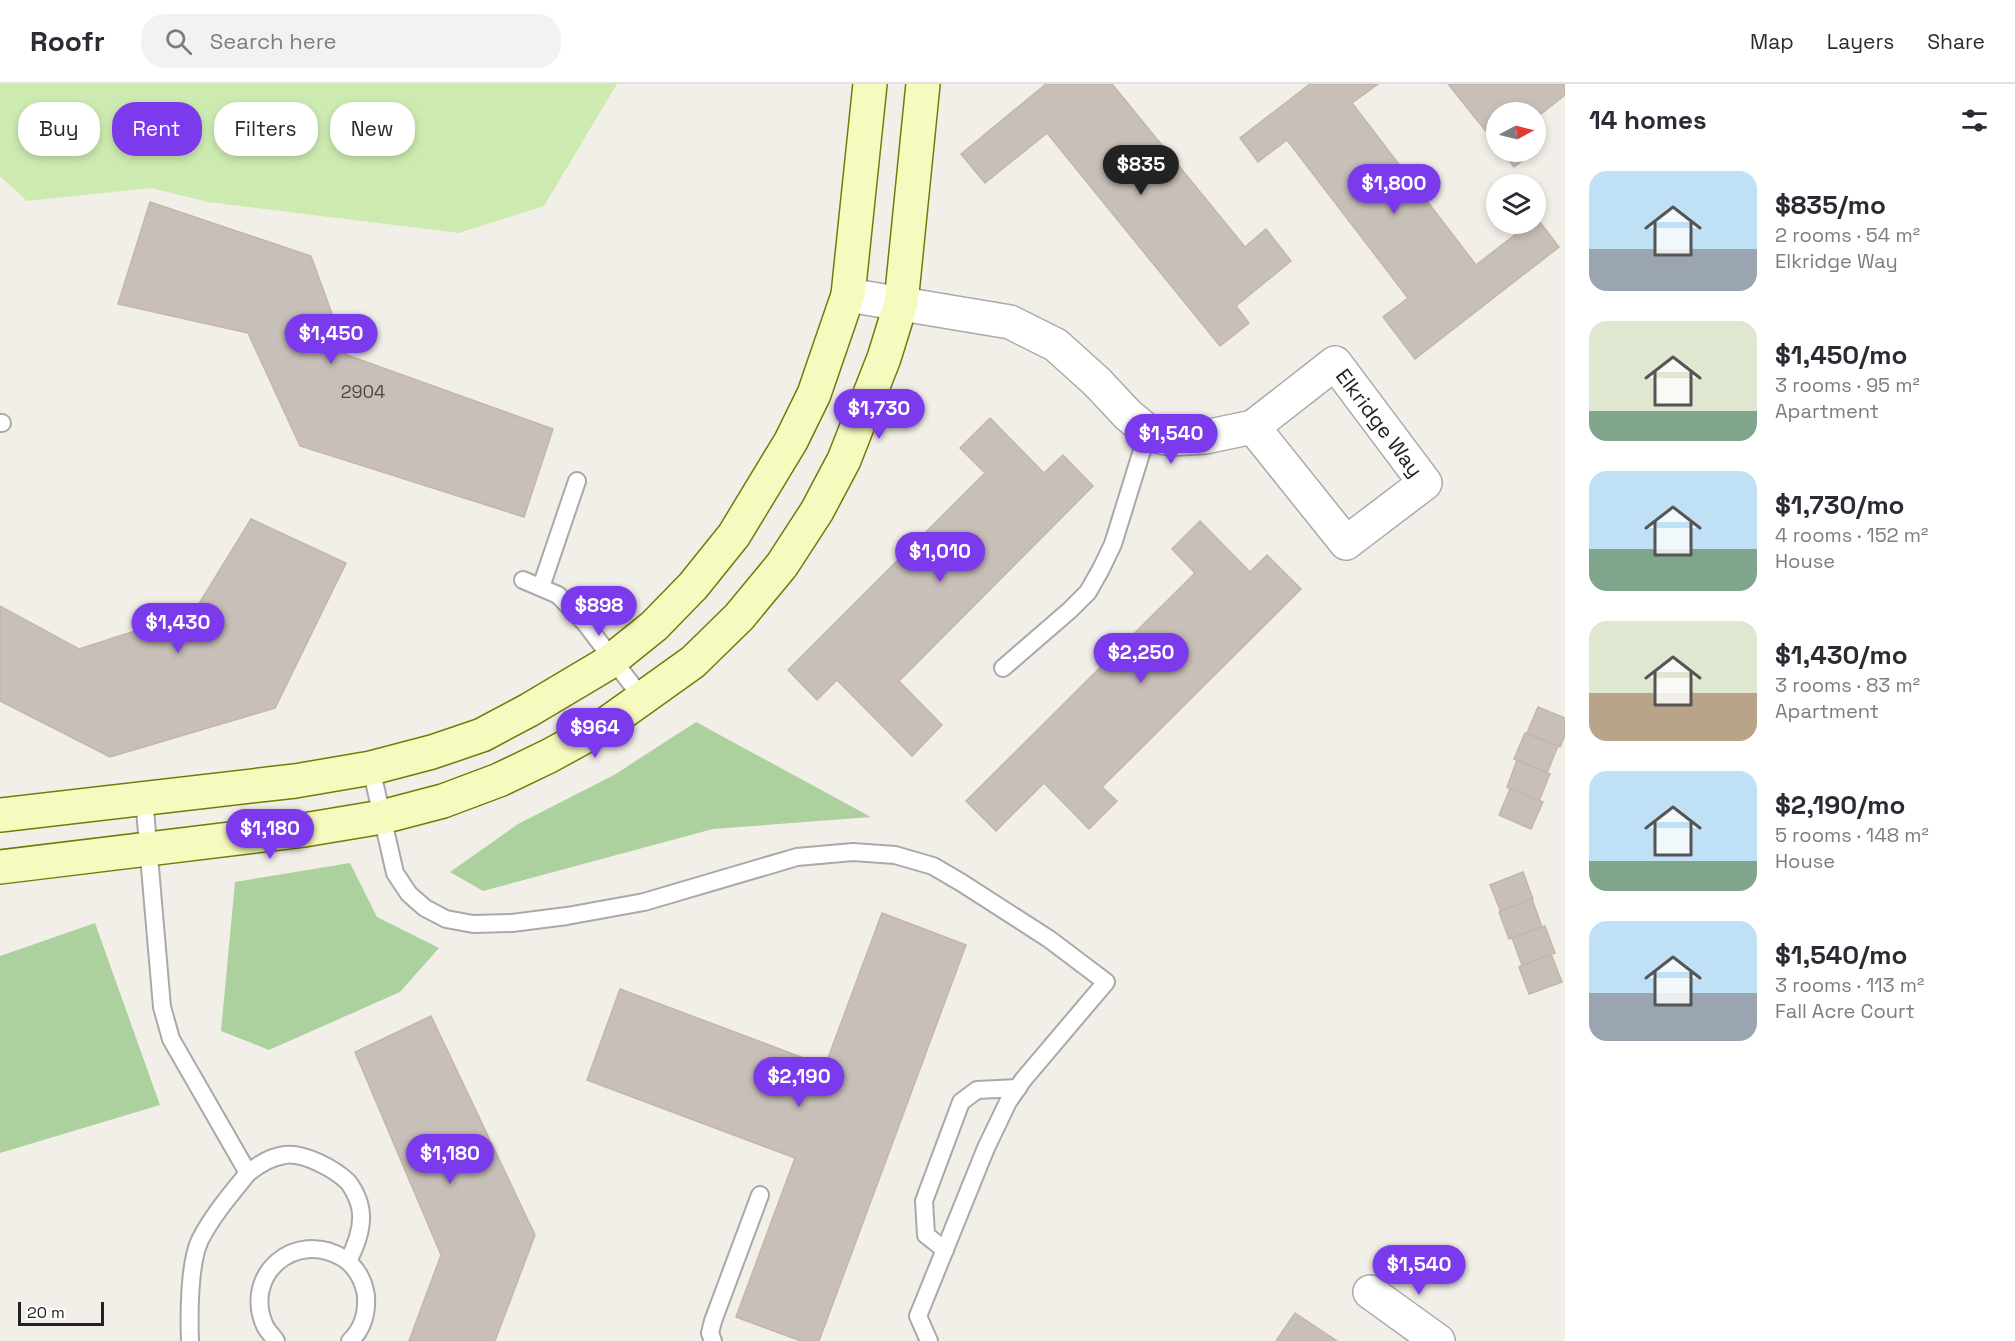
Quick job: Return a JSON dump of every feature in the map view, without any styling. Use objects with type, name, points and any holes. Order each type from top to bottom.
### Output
[{"type":"street","points":[[0,815],[295,781],[371,768],[432,752],[482,735],[529,710],[613,658],[654,626],[693,586],[734,535],[791,441],[814,394],[848,295],[870,84]]},
{"type":"street","points":[[0,867],[304,830],[382,818],[443,801],[500,780],[602,727],[693,662],[738,617],[783,564],[817,511],[844,460],[884,358],[900,303],[923,84]]},
{"type":"street","name":"Elkridge Way","points":[[848,295],[1010,322],[1056,345],[1097,382],[1128,416],[1152,435],[1171,439],[1205,437],[1253,427],[1335,363],[1425,483],[1346,543],[1253,427]]},
{"type":"street","points":[[1370,1293],[1438,1341]]},
{"type":"lane","points":[[1004,668],[1088,592],[1113,544],[1148,431]]},
{"type":"lane","points":[[542,587],[577,481]]},
{"type":"lane","points":[[523,580],[558,595],[585,623],[642,698]]},
{"type":"lane","points":[[371,768],[395,873],[409,894],[425,908],[446,919],[474,924],[512,923],[567,916],[644,902],[797,857],[853,852],[895,855],[933,866],[1049,939],[1106,982],[1008,1102],[986,1148],[918,1316],[928,1341]]},
{"type":"lane","points":[[144,798],[162,1007],[171,1039],[248,1173]]},
{"type":"lane","points":[[945,1250],[926,1235],[924,1201],[961,1102],[977,1090],[1018,1088]]},
{"type":"lane","points":[[190,1341],[191,1278],[199,1242],[221,1206],[248,1173],[261,1162],[286,1155],[309,1158],[348,1183],[360,1204],[360,1229],[356,1246],[348,1261]]},
{"type":"lane","points":[[713,1341],[710,1333],[713,1321],[760,1195]]},
{"type":"lane","points":[[276,1341],[266,1328],[260,1311],[260,1292],[267,1274],[279,1260],[295,1251],[314,1248],[332,1251],[348,1261],[359,1273],[365,1289],[367,1305],[363,1322],[350,1341]]},
{"type":"green space","points":[[0,84],[617,84],[544,206],[459,233],[208,202],[151,188],[27,201],[0,176]]},
{"type":"green space","points":[[696,722],[871,817],[713,829],[483,891],[450,872],[518,824],[614,775]]},
{"type":"green space","points":[[350,863],[377,917],[439,948],[400,992],[269,1050],[221,1031],[235,882]]},
{"type":"green space","points":[[95,923],[160,1105],[0,1153],[0,956]]},
{"type":"building","points":[[1046,84],[1112,84],[1245,247],[1266,229],[1291,261],[1236,306],[1249,323],[1220,346],[1047,133],[985,183],[961,154]]},
{"type":"building","points":[[1310,84],[1378,84],[1352,103],[1476,265],[1516,234],[1546,234],[1546,230],[1559,247],[1415,359],[1383,317],[1408,298],[1287,140],[1258,162],[1240,138]]},
{"type":"building","points":[[1448,84],[1565,84],[1565,95],[1546,110],[1546,102],[1486,102],[1486,131]]},
{"type":"building","points":[[1510,162],[1521,162],[1514,167]]},
{"type":"building","points":[[150,202],[311,256],[347,355],[553,429],[524,517],[300,446],[248,333],[118,304]]},
{"type":"building","points":[[990,418],[1044,473],[1063,455],[1093,486],[899,681],[942,725],[912,756],[837,680],[817,700],[788,670],[985,473],[960,448]]},
{"type":"building","points":[[251,519],[346,563],[275,708],[110,757],[0,701],[0,606],[79,649],[194,612]]},
{"type":"building","points":[[1200,521],[1250,572],[1267,555],[1301,589],[1102,787],[1117,801],[1089,829],[1044,783],[996,831],[966,801],[1195,573],[1172,549]]},
{"type":"building","points":[[1538,707],[1565,718],[1565,735],[1560,747],[1527,733]]},
{"type":"building","points":[[1525,733],[1558,746],[1547,773],[1514,759]]},
{"type":"building","points":[[1517,760],[1550,774],[1539,801],[1507,787]]},
{"type":"building","points":[[1510,789],[1543,802],[1531,829],[1499,815]]},
{"type":"building","points":[[1523,872],[1533,899],[1501,912],[1490,885]]},
{"type":"building","points":[[1532,899],[1542,927],[1509,939],[1499,912]]},
{"type":"building","points":[[882,913],[966,945],[819,1341],[801,1341],[736,1317],[795,1158],[587,1080],[620,989],[825,1066]]},
{"type":"building","points":[[1545,926],[1555,953],[1522,965],[1512,938]]},
{"type":"building","points":[[1551,954],[1562,982],[1529,994],[1519,967]]},
{"type":"building","points":[[431,1016],[535,1235],[495,1341],[409,1341],[441,1255],[355,1052]]},
{"type":"building","points":[[1295,1313],[1337,1341],[1276,1341]]}]
